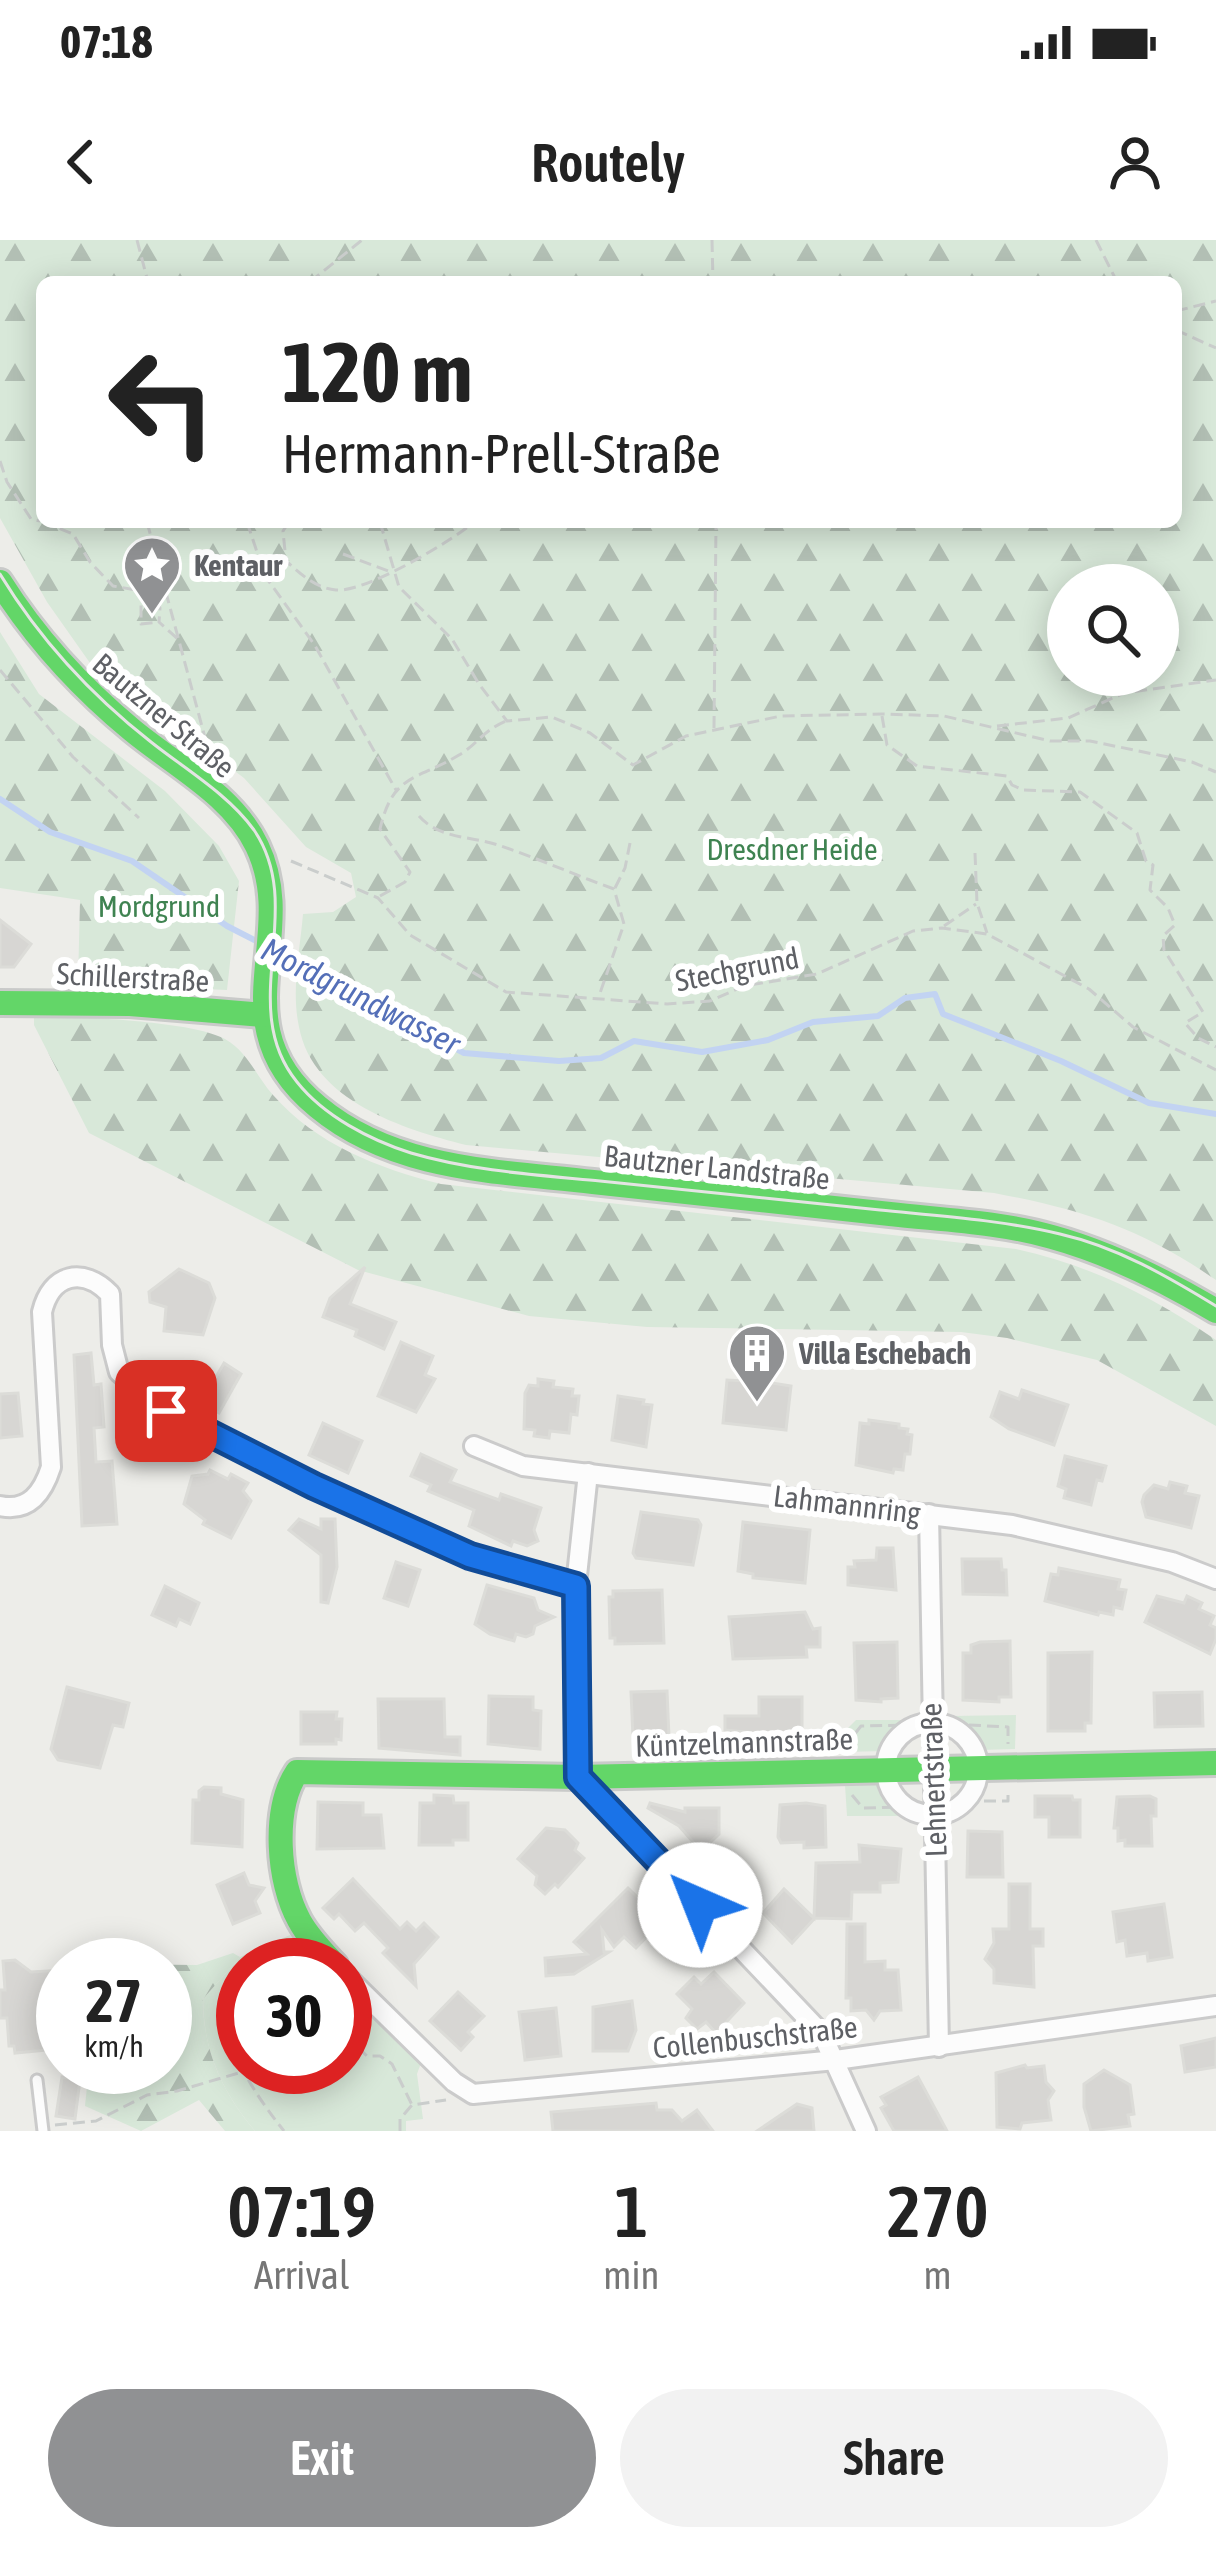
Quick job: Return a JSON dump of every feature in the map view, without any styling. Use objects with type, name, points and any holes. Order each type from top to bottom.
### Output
[{"type":"main road","name":"Bautzner Straße","points":[[0,582],[41,642],[100,706],[237,816],[260,850],[272,901],[263,1004]]},
{"type":"main road","name":"Schillerstraße","points":[[0,1003],[263,1004]]},
{"type":"main road","name":"Bautzner Landstraße","points":[[263,1004],[268,1039],[282,1071],[310,1103],[365,1138],[405,1155],[508,1175],[1022,1229],[1106,1252],[1216,1311]]},
{"type":"main road","name":"Küntzelmannstraße","points":[[308,1938],[294,1915],[283,1880],[284,1790],[296,1772],[578,1777],[851,1756],[885,1768],[1216,1763]]},
{"type":"street","points":[[0,1506],[10,1508],[35,1499],[46,1481],[51,1466],[42,1312],[58,1282],[87,1276],[110,1294],[119,1372],[147,1399],[241,1451],[470,1556],[576,1586]]},
{"type":"street","name":"Lahmannring","points":[[474,1446],[523,1466],[928,1514],[1089,1540],[1216,1579]]},
{"type":"street","points":[[588,1473],[576,1586],[578,1777],[822,2034],[866,2131]]},
{"type":"street","name":"Lehnertstraße","points":[[928,1514],[939,2047]]},
{"type":"street","points":[[930,1724],[964,1735],[979,1768],[976,1786],[966,1801],[935,1816],[905,1807],[887,1783],[885,1768],[894,1741],[930,1724]]},
{"type":"street","name":"Collenbuschstraße","points":[[372,2002],[454,2082],[473,2094],[836,2060],[1216,2006]]},
{"type":"lane","points":[[39,2094],[43,2131]]},
{"type":"path","points":[[137,240],[146,276]]},
{"type":"path","points":[[317,276],[362,240]]},
{"type":"path","points":[[712,240],[713,276]]},
{"type":"path","points":[[1096,240],[1114,276]]},
{"type":"path","points":[[1182,310],[1216,301]]},
{"type":"path","points":[[1182,334],[1216,348]]},
{"type":"path","points":[[0,461],[7,482],[36,520]]},
{"type":"path","points":[[58,528],[73,534],[112,586],[154,593]]},
{"type":"path","points":[[148,528],[207,745],[202,787]]},
{"type":"path","points":[[249,528],[266,576],[314,644],[396,790]]},
{"type":"path","points":[[285,528],[286,561],[310,581],[336,590],[358,587],[392,572],[464,528]]},
{"type":"path","points":[[381,528],[399,587],[452,639],[478,685],[507,721]]},
{"type":"path","points":[[714,730],[716,528]]},
{"type":"path","points":[[343,554],[392,572]]},
{"type":"path","points":[[162,584],[141,602],[141,624],[159,622],[180,641]]},
{"type":"path","points":[[154,593],[159,622]]},
{"type":"path","points":[[0,670],[74,757],[139,818]]},
{"type":"path","points":[[991,727],[1068,718],[1124,693],[1216,680]]},
{"type":"path","points":[[881,714],[887,745],[917,766],[1007,776],[1023,790],[1080,792],[1137,833],[1146,861],[1153,865],[1150,890],[1168,908],[1175,925],[1163,936],[1164,950],[1203,1012],[1184,1024],[1216,1047]]},
{"type":"path","points":[[378,898],[404,882],[410,872],[380,829],[386,806],[402,780],[465,752],[482,732],[507,721],[552,717],[590,733],[632,765],[686,736],[781,716],[944,716],[1050,741],[1090,741],[1192,762],[1216,772]]},
{"type":"path","points":[[419,816],[452,836],[494,843],[614,890]]},
{"type":"path","points":[[598,998],[624,923],[614,890],[630,843]]},
{"type":"path","name":"Stechgrund","points":[[260,850],[378,898],[410,934],[506,992],[667,1004],[710,1001],[744,986],[817,974],[913,931],[941,928],[987,934],[1020,949],[1089,989],[1133,1027],[1216,1070]]},
{"type":"path","points":[[976,853],[977,903],[987,934]]},
{"type":"path","points":[[941,928],[977,903]]},
{"type":"path","points":[[905,1807],[863,1808],[852,1798],[851,1756],[861,1726],[1008,1727],[1008,1802],[966,1801]]},
{"type":"path","points":[[372,2056],[392,2064],[412,2105]]},
{"type":"path","points":[[69,2125],[113,2115],[148,2095],[216,2080]]},
{"type":"path","points":[[258,2094],[284,2131]]},
{"type":"path","points":[[400,2131],[400,2120],[412,2105],[421,2104]]},
{"type":"green space","name":"Dresdner Heide","points":[[0,240],[1216,240],[1216,1280],[1110,1223],[994,1193],[466,1145],[364,1108],[341,1093],[308,1053],[296,999],[303,914],[333,912],[356,897],[351,873],[306,847],[244,778],[90,663],[47,602],[0,518]]},
{"type":"green space","name":"Mordgrund","points":[[0,632],[39,694],[165,791],[219,846],[239,881],[227,990],[78,983],[80,900],[0,888]]},
{"type":"green space","points":[[34,1014],[161,1024],[225,1039],[309,1128],[372,1162],[441,1184],[1016,1249],[1070,1264],[1145,1296],[1216,1340],[1216,1426],[1097,1360],[1007,1338],[961,1332],[647,1327],[529,1316],[358,1270],[89,1133],[34,1025]]},
{"type":"green space","points":[[1016,1715],[1015,1749],[979,1750],[951,1716]]},
{"type":"green space","points":[[856,1720],[913,1720],[886,1751],[842,1752],[841,1735]]},
{"type":"green space","points":[[883,1783],[887,1794],[912,1816],[847,1816],[845,1785]]},
{"type":"green space","points":[[216,1959],[216,1984],[203,1999],[206,2036],[216,2067],[216,2094],[229,2094],[255,2131],[225,2131],[199,2100],[141,2131],[85,2106],[86,2094],[192,2094],[192,1965]]},
{"type":"green space","points":[[216,1984],[216,2067],[204,2018],[203,1999]]},
{"type":"green space","points":[[372,2017],[421,2063],[417,2074],[423,2119],[406,2121],[406,2131],[255,2131],[229,2094],[372,2094]]},
{"type":"building","points":[[0,920],[31,944],[14,967],[0,967]]},
{"type":"building","points":[[365,1267],[350,1304],[396,1322],[384,1349],[355,1336],[357,1330],[323,1317],[330,1298]]},
{"type":"building","points":[[179,1269],[209,1283],[215,1298],[203,1335],[164,1331],[166,1307],[150,1302],[149,1292]]},
{"type":"building","points":[[401,1342],[433,1356],[425,1375],[435,1379],[416,1412],[378,1396]]},
{"type":"building","points":[[91,1353],[94,1385],[101,1384],[104,1427],[94,1428],[96,1462],[112,1461],[117,1524],[82,1526],[74,1355]]},
{"type":"building","points":[[224,1363],[241,1374],[219,1413],[201,1403]]},
{"type":"building","name":"Villa Eschebach","points":[[749,1369],[773,1372],[772,1383],[791,1386],[786,1430],[723,1423],[727,1380],[748,1381]]},
{"type":"building","points":[[538,1379],[554,1381],[553,1387],[573,1389],[572,1396],[579,1396],[569,1433],[550,1431],[549,1438],[524,1429],[525,1393],[529,1385],[538,1386]]},
{"type":"building","points":[[1022,1390],[1068,1405],[1054,1445],[1009,1429],[991,1417],[1000,1392],[1019,1399]]},
{"type":"building","points":[[18,1393],[22,1436],[0,1438],[0,1394]]},
{"type":"building","points":[[618,1396],[652,1405],[646,1447],[612,1440]]},
{"type":"building","points":[[869,1420],[908,1429],[910,1454],[905,1454],[903,1470],[893,1473],[856,1465],[860,1423],[869,1424]]},
{"type":"building","points":[[323,1423],[362,1441],[348,1473],[309,1455]]},
{"type":"building","points":[[421,1454],[456,1470],[450,1482],[499,1500],[501,1494],[541,1508],[534,1530],[538,1541],[527,1546],[513,1541],[511,1546],[469,1526],[474,1510],[428,1491],[431,1485],[411,1476]]},
{"type":"building","points":[[1065,1456],[1106,1466],[1091,1505],[1064,1498],[1066,1489],[1058,1486]]},
{"type":"building","points":[[210,1470],[248,1483],[243,1491],[251,1501],[231,1538],[203,1524],[205,1520],[184,1504],[192,1476]]},
{"type":"building","points":[[1170,1482],[1187,1486],[1185,1493],[1199,1496],[1191,1528],[1146,1517],[1144,1495],[1154,1485],[1168,1489]]},
{"type":"building","points":[[641,1512],[698,1520],[693,1565],[636,1558]]},
{"type":"building","points":[[299,1519],[321,1529],[321,1519],[335,1519],[337,1567],[328,1603],[321,1602],[321,1555],[289,1530]]},
{"type":"building","points":[[743,1522],[810,1530],[805,1583],[753,1578],[753,1574],[738,1571]]},
{"type":"building","points":[[877,1548],[893,1548],[896,1590],[848,1585],[848,1567],[855,1567],[854,1561],[876,1560]]},
{"type":"building","points":[[962,1559],[1001,1559],[1007,1595],[963,1594]]},
{"type":"building","points":[[396,1562],[420,1570],[408,1606],[384,1598]]},
{"type":"building","points":[[1059,1568],[1120,1580],[1118,1589],[1126,1590],[1122,1609],[1114,1607],[1113,1615],[1098,1615],[1045,1601],[1051,1574],[1058,1575]]},
{"type":"building","points":[[487,1585],[534,1598],[538,1610],[554,1617],[535,1626],[533,1634],[516,1634],[514,1641],[490,1634],[475,1624]]},
{"type":"building","points":[[165,1586],[199,1603],[190,1624],[179,1619],[176,1626],[152,1615]]},
{"type":"building","points":[[662,1590],[664,1643],[615,1644],[615,1638],[610,1638],[609,1597],[613,1591]]},
{"type":"building","points":[[1157,1596],[1184,1603],[1187,1596],[1214,1616],[1210,1625],[1216,1628],[1216,1639],[1210,1654],[1145,1622]]},
{"type":"building","points":[[805,1612],[813,1629],[820,1628],[820,1647],[806,1647],[807,1657],[733,1659],[729,1617]]},
{"type":"building","points":[[1010,1641],[1011,1697],[999,1697],[999,1702],[963,1700],[963,1653],[971,1653],[971,1645],[980,1642]]},
{"type":"building","points":[[897,1642],[898,1698],[856,1700],[854,1643]]},
{"type":"building","points":[[1092,1652],[1091,1723],[1085,1723],[1085,1731],[1048,1731],[1048,1653]]},
{"type":"building","points":[[67,1687],[129,1703],[123,1727],[113,1725],[100,1768],[58,1760],[51,1749]]},
{"type":"building","points":[[667,1691],[669,1737],[633,1738],[631,1692]]},
{"type":"building","points":[[1202,1692],[1203,1726],[1155,1727],[1154,1693]]},
{"type":"building","points":[[489,1696],[533,1697],[533,1710],[541,1711],[540,1749],[488,1744]]},
{"type":"building","points":[[759,1697],[802,1697],[802,1730],[777,1735],[725,1730],[725,1716],[759,1716]]},
{"type":"building","points":[[378,1699],[444,1699],[445,1737],[460,1737],[460,1755],[379,1748]]},
{"type":"building","points":[[301,1712],[337,1712],[336,1719],[342,1719],[341,1740],[301,1744]]},
{"type":"building","points":[[204,1787],[221,1788],[221,1794],[243,1800],[242,1847],[192,1843],[193,1800],[199,1800]]},
{"type":"building","points":[[434,1795],[468,1803],[468,1840],[419,1845],[420,1803],[434,1803]]},
{"type":"building","points":[[1035,1796],[1080,1800],[1080,1837],[1049,1837],[1049,1817],[1035,1817]]},
{"type":"building","points":[[1117,1797],[1156,1799],[1152,1846],[1125,1846],[1114,1828]]},
{"type":"building","points":[[318,1802],[363,1803],[363,1815],[381,1815],[384,1848],[317,1849]]},
{"type":"building","points":[[650,1803],[685,1812],[685,1808],[719,1808],[719,1834],[701,1851],[679,1826],[648,1808]]},
{"type":"building","points":[[780,1805],[825,1806],[826,1847],[804,1848],[804,1842],[781,1843],[778,1837]]},
{"type":"building","points":[[546,1828],[565,1830],[584,1858],[558,1887],[555,1884],[545,1894],[535,1885],[537,1876],[518,1859]]},
{"type":"building","points":[[968,1831],[1002,1832],[1003,1877],[967,1877]]},
{"type":"building","points":[[859,1845],[901,1849],[898,1882],[880,1883],[880,1892],[852,1892],[851,1919],[815,1918],[792,1943],[763,1913],[784,1889],[814,1918],[816,1863],[860,1862]]},
{"type":"building","points":[[244,1873],[249,1885],[264,1888],[255,1901],[260,1913],[233,1924],[217,1885]]},
{"type":"building","points":[[353,1879],[400,1929],[407,1922],[416,1931],[424,1923],[438,1937],[414,1964],[416,1986],[383,1953],[388,1948],[364,1923],[355,1931],[339,1914],[334,1919],[323,1908]]},
{"type":"building","points":[[1009,1884],[1030,1884],[1030,1929],[1043,1929],[1043,1946],[1033,1946],[1034,1987],[994,1983],[994,1969],[985,1959],[994,1943],[993,1929],[1009,1929]]},
{"type":"building","points":[[628,1888],[662,1921],[636,1948],[624,1937],[614,1947],[602,1930],[604,1952],[609,1952],[574,1974],[546,1976],[545,1958],[587,1954],[574,1942]]},
{"type":"building","points":[[1164,1904],[1172,1957],[1148,1961],[1147,1953],[1127,1956],[1125,1940],[1117,1942],[1113,1912]]},
{"type":"building","points":[[847,1924],[865,1924],[865,1962],[885,1961],[885,1970],[898,1970],[901,2010],[880,2011],[874,2020],[866,2010],[851,2011],[851,1998],[846,1998]]},
{"type":"building","points":[[15,1960],[36,1972],[36,2051],[15,2053],[14,2046],[9,2046],[7,2018],[0,2018],[3,1961]]},
{"type":"building","points":[[714,1972],[744,2003],[716,2033],[706,2022],[697,2029],[686,2018],[692,2009],[677,1994],[694,1977],[701,1984]]},
{"type":"building","points":[[458,1992],[484,2016],[468,2032],[473,2037],[461,2050],[430,2021]]},
{"type":"building","points":[[632,2001],[636,2030],[628,2051],[593,2051],[593,2007]]},
{"type":"building","points":[[556,2008],[561,2056],[525,2060],[519,2012]]},
{"type":"building","points":[[1216,2038],[1216,2067],[1185,2072],[1181,2046]]},
{"type":"building","points":[[1025,2065],[1044,2066],[1046,2082],[1054,2091],[1048,2100],[1051,2120],[1022,2123],[1020,2129],[997,2127],[996,2073]]},
{"type":"building","points":[[1104,2070],[1130,2085],[1134,2114],[1128,2115],[1130,2126],[1091,2131],[1084,2084]]},
{"type":"building","points":[[918,2077],[947,2131],[894,2131],[881,2108],[886,2105],[881,2097]]},
{"type":"building","points":[[59,2094],[78,2094],[75,2119],[56,2116]]},
{"type":"building","points":[[656,2103],[657,2110],[672,2110],[682,2121],[697,2110],[713,2131],[553,2131],[551,2112]]},
{"type":"building","points":[[797,2104],[812,2108],[814,2131],[757,2131]]},
{"type":"waterway","name":"Mordgrundwasser","points":[[0,799],[50,832],[132,861],[258,942]]},
{"type":"waterway","name":"Mordgrundwasser","points":[[275,951],[464,1053],[559,1061],[601,1058],[634,1041],[702,1052],[768,1040],[813,1022],[878,1016],[905,998],[935,994],[943,1014],[1061,1061],[1149,1103],[1216,1114]]},
{"type":"tram line","points":[[0,574],[49,644],[87,685],[219,793],[254,830],[269,860],[275,892],[270,990],[280,1053],[308,1094],[349,1125],[411,1153],[481,1168],[1038,1229],[1121,1255],[1216,1306]]},
{"type":"traffic: fast","points":[[0,582],[44,643],[94,697],[218,796],[246,828],[268,880],[271,914],[265,1012],[272,1044],[288,1076],[318,1107],[348,1128],[414,1156],[485,1170],[1032,1232],[1116,1259],[1216,1311]]},
{"type":"traffic: fast","points":[[0,1003],[130,1004],[264,1015]]},
{"type":"traffic: fast","points":[[312,1938],[292,1904],[281,1846],[284,1806],[297,1772],[578,1777],[1216,1763]]},
{"type":"place","name":"Kentaur","points":[[152,616]]},
{"type":"place","name":"Villa Eschebach","points":[[757,1404]]},
{"type":"route","points":[[166,1411],[314,1486],[470,1556],[576,1586],[578,1777],[700,1905]]}]
